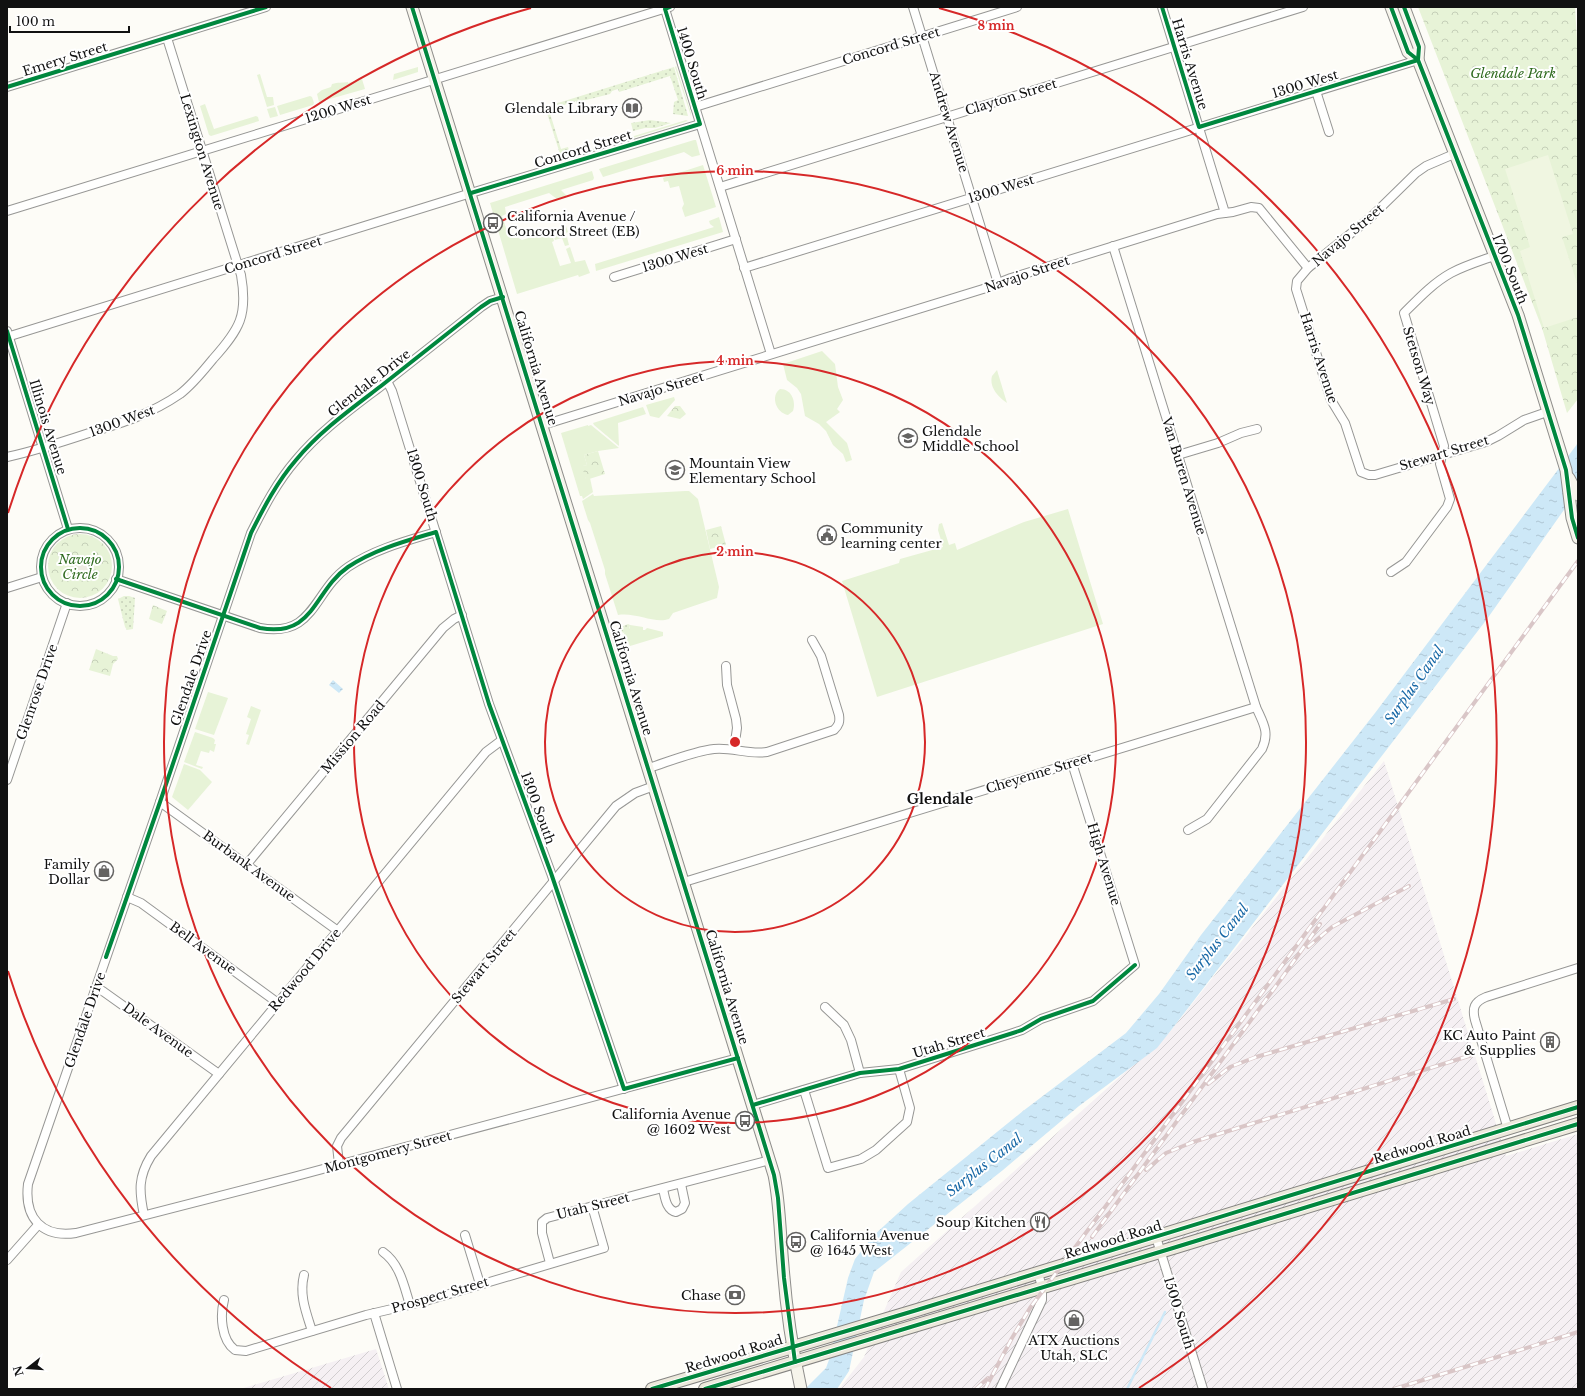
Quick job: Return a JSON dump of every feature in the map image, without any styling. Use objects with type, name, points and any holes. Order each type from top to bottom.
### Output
[{"type":"main road","name":"California Avenue","points":[[412,7],[770,1160],[778,1198],[783,1267],[795,1362],[800,1387]]},
{"type":"main road","name":"1700 South","points":[[1391,7],[1408,52],[1418,60]]},
{"type":"main road","name":"1700 South","points":[[1404,7],[1419,47],[1418,60],[1518,315],[1560,452],[1566,470],[1578,496]]},
{"type":"main road","name":"1700 South","points":[[1566,470],[1572,518],[1578,538]]},
{"type":"main road","name":"Redwood Road","points":[[652,1389],[874,1323],[1578,1107]]},
{"type":"main road","name":"Redwood Road","points":[[705,1389],[1578,1124]]},
{"type":"street","name":"Emery Street","points":[[7,87],[266,7]]},
{"type":"street","name":"Andrew Avenue","points":[[913,7],[998,283]]},
{"type":"street","name":"Concord Street","points":[[695,107],[1017,7]]},
{"type":"street","name":"Harris Avenue","points":[[1162,7],[1225,213]]},
{"type":"street","name":"Clayton Street","points":[[720,187],[1303,7]]},
{"type":"street","name":"1200 West","points":[[7,211],[667,8]]},
{"type":"street","name":"1400 South","points":[[667,8],[700,124],[771,354]]},
{"type":"street","name":"Lexington Avenue","points":[[167,38],[238,266]]},
{"type":"street","name":"1300 West","points":[[744,268],[1418,60]]},
{"type":"street","points":[[1316,91],[1329,132]]},
{"type":"street","name":"Concord Street","points":[[8,335],[700,124]]},
{"type":"street","name":"Navajo Street","points":[[543,425],[1113,246],[1217,214],[1233,212],[1251,207],[1259,208],[1308,268],[1370,218],[1416,173],[1426,166],[1454,154]]},
{"type":"street","name":"1300 West","points":[[614,277],[736,239]]},
{"type":"street","name":"Van Buren Avenue","points":[[1113,246],[1256,707],[1266,731],[1266,740],[1262,749],[1207,819],[1188,830]]},
{"type":"street","name":"Stetson Way","points":[[1442,455],[1444,446],[1404,313],[1444,277],[1494,256]]},
{"type":"street","name":"1300 West","points":[[7,457],[44,447],[148,414],[181,393],[196,379],[234,333],[242,317],[244,291],[238,266]]},
{"type":"street","name":"Harris Avenue","points":[[1308,268],[1297,281],[1296,289],[1331,400],[1345,423],[1361,472]]},
{"type":"street","name":"Glendale Drive","points":[[38,1224],[28,1206],[28,1184],[251,533],[266,503],[276,486],[297,459],[313,441],[340,417],[482,306],[490,301],[503,297]]},
{"type":"street","name":"Illinois Avenue","points":[[8,335],[44,447],[68,529]]},
{"type":"street","name":"1300 South","points":[[387,381],[392,391],[487,698],[554,882],[624,1089]]},
{"type":"street","name":"Stewart Street","points":[[1361,472],[1369,475],[1375,475],[1492,440],[1524,420],[1547,412]]},
{"type":"street","points":[[1178,455],[1218,443],[1257,428]]},
{"type":"street","points":[[1391,572],[1406,562],[1450,503],[1449,494],[1440,464],[1442,455]]},
{"type":"street","points":[[68,529],[88,529],[102,534],[115,551],[118,565],[116,579],[106,595],[94,603],[81,605],[67,603],[60,600],[51,592],[42,577],[41,562],[45,550],[52,539],[68,529]]},
{"type":"street","points":[[116,579],[260,628],[280,630],[294,625],[307,616],[334,580],[348,567],[374,552],[436,532]]},
{"type":"street","points":[[7,588],[42,577]]},
{"type":"street","name":"Glenrose Drive","points":[[7,777],[67,603]]},
{"type":"street","name":"Mission Road","points":[[247,864],[443,628],[454,619],[462,615]]},
{"type":"street","points":[[649,768],[705,750],[734,749],[758,753],[766,752],[834,730],[838,726],[840,720],[839,715],[821,656],[812,640]]},
{"type":"street","points":[[726,666],[727,685],[737,728],[734,749]]},
{"type":"street","name":"Cheyenne Street","points":[[684,882],[1256,707]]},
{"type":"street","name":"Redwood Drive","points":[[144,1215],[140,1190],[141,1179],[145,1166],[151,1156],[486,752],[502,740]]},
{"type":"street","name":"High Avenue","points":[[1072,763],[1135,965]]},
{"type":"street","name":"Stewart Street","points":[[339,1164],[337,1146],[341,1138],[618,804],[635,793],[654,786]]},
{"type":"street","name":"Burbank Avenue","points":[[160,802],[338,931]]},
{"type":"street","name":"Bell Avenue","points":[[127,897],[141,903],[278,1003]]},
{"type":"street","name":"Utah Street","points":[[753,1105],[860,1073],[899,1069],[1022,1030],[1041,1019],[1093,1001],[1135,965]]},
{"type":"street","points":[[1508,1129],[1475,1020],[1473,1012],[1475,1005],[1479,1000],[1486,997],[1578,968]]},
{"type":"street","name":"Dale Avenue","points":[[96,987],[219,1074]]},
{"type":"street","points":[[825,1007],[844,1025],[851,1040],[860,1073]]},
{"type":"street","name":"Montgomery Street","points":[[38,1224],[50,1232],[67,1234],[339,1164],[738,1058]]},
{"type":"street","points":[[804,1090],[828,1168],[861,1159],[876,1150],[907,1122],[910,1108],[899,1069]]},
{"type":"street","name":"Utah Street","points":[[550,1263],[542,1233],[542,1222],[549,1217],[663,1189],[770,1160]]},
{"type":"street","points":[[663,1189],[668,1206],[676,1212],[682,1209],[685,1203],[681,1184]]},
{"type":"street","name":"Prospect Street","points":[[224,1300],[221,1314],[222,1323],[228,1342],[235,1350],[246,1351],[604,1248],[592,1206]]},
{"type":"street","points":[[7,1260],[38,1224]]},
{"type":"street","points":[[465,1235],[480,1284]]},
{"type":"street","name":"1500 South","points":[[1156,1237],[1203,1389]]},
{"type":"street","points":[[383,1252],[389,1256],[398,1268],[410,1305]]},
{"type":"street","points":[[1000,1389],[1043,1296],[1038,1273]]},
{"type":"street","points":[[304,1275],[302,1298],[312,1331]]},
{"type":"street","points":[[374,1313],[398,1389]]},
{"type":"shaded area","points":[[80,558],[86,560],[88,566],[86,572],[80,574],[74,572],[72,566],[74,560]]},
{"type":"shaded area","points":[[1384,761],[1506,1156],[1578,1134],[1578,1389],[839,1389],[864,1357],[901,1272],[1169,1033]]},
{"type":"shaded area","points":[[376,1349],[389,1389],[240,1389]]},
{"type":"green space","name":"Glendale Park","points":[[1418,7],[1575,7],[1578,57],[1578,399],[1567,413],[1542,328]]},
{"type":"green space","points":[[676,66],[691,113],[691,116],[675,67]]},
{"type":"green space","points":[[418,67],[418,72],[393,80],[394,74]]},
{"type":"green space","points":[[674,67],[688,116],[673,114],[674,102],[678,100],[670,76],[619,92],[618,89],[612,91],[610,94],[582,101],[582,108],[579,110],[576,101],[549,110],[561,149],[568,147],[570,154],[561,157],[545,107]]},
{"type":"green space","points":[[260,74],[267,97],[273,97],[274,105],[267,107],[257,75]]},
{"type":"green space","points":[[362,79],[365,89],[319,102],[317,94],[322,90],[331,87],[332,84],[348,83]]},
{"type":"green space","points":[[310,96],[312,97],[314,103],[313,105],[280,115],[277,106]]},
{"type":"green space","points":[[205,104],[214,129],[256,116],[258,117],[259,121],[211,136],[209,135],[200,106]]},
{"type":"green space","points":[[275,107],[278,116],[270,118],[267,109]]},
{"type":"green space","points":[[650,120],[671,123],[655,128],[645,128],[633,131],[631,123]]},
{"type":"green space","points":[[686,120],[688,121],[594,150],[592,149]]},
{"type":"green space","points":[[696,140],[700,155],[692,157],[684,152],[603,177],[599,169]]},
{"type":"green space","points":[[1548,155],[1573,234],[1562,237],[1578,286],[1578,317],[1544,328],[1520,251],[1530,247],[1505,169]]},
{"type":"green space","points":[[703,165],[716,207],[685,217],[682,208],[684,204],[679,186],[670,188],[668,181],[664,182],[663,178]]},
{"type":"green space","points":[[592,171],[594,178],[593,180],[561,190],[566,196],[557,199],[549,193],[505,207],[506,214],[502,216],[509,237],[515,236],[522,240],[551,231],[554,241],[552,242],[560,266],[571,263],[566,249],[570,247],[575,262],[585,260],[590,273],[579,277],[578,275],[517,294],[490,203]]},
{"type":"green space","points":[[719,217],[723,232],[596,271],[595,264],[714,227],[709,221]]},
{"type":"green space","points":[[566,226],[569,245],[565,246],[562,238],[555,240],[552,230]]},
{"type":"green space","points":[[822,351],[835,364],[838,387],[843,400],[837,409],[840,412],[826,422],[847,443],[852,460],[846,462],[843,454],[833,445],[826,431],[819,424],[805,416],[801,394],[797,388],[787,380],[783,364]]},
{"type":"green space","points":[[997,370],[1007,403],[1000,398],[993,388],[991,380],[992,376]]},
{"type":"green space","points":[[780,389],[788,391],[793,400],[793,411],[788,415],[780,411],[776,404],[775,396]]},
{"type":"green space","points":[[674,397],[675,400],[659,418],[650,416],[646,405]]},
{"type":"green space","points":[[675,406],[680,406],[686,414],[680,419],[667,416]]},
{"type":"green space","points":[[643,407],[646,414],[618,423],[619,446],[593,423]]},
{"type":"green space","points":[[591,425],[619,448],[584,455],[587,465],[583,466],[586,479],[590,478],[593,492],[583,499],[582,496],[580,496],[561,433]]},
{"type":"green space","points":[[598,451],[605,474],[586,480],[582,466],[587,465],[584,455]]},
{"type":"green space","points":[[689,491],[698,499],[719,587],[717,598],[673,613],[669,619],[657,620],[631,615],[618,615],[582,501],[593,494],[594,496]]},
{"type":"green space","points":[[1068,509],[1103,624],[877,697],[842,581],[899,563],[900,559],[943,547],[938,530],[939,524],[942,523],[949,545],[955,543],[957,550],[1024,522]]},
{"type":"green space","points":[[721,526],[726,545],[710,549],[706,530]]},
{"type":"green space","name":"Navajo Circle","points":[[80,534],[92,536],[103,543],[110,554],[112,566],[110,578],[103,589],[92,596],[80,598],[68,596],[57,589],[50,578],[48,566],[50,554],[57,543],[68,536]]},
{"type":"green space","points":[[124,596],[135,598],[133,629],[127,630],[125,627],[118,599]]},
{"type":"green space","points":[[153,605],[167,611],[162,624],[149,619]]},
{"type":"green space","points":[[628,624],[630,625],[629,630],[624,633],[622,632],[621,627]]},
{"type":"green space","points":[[630,625],[643,627],[643,630],[647,628],[663,632],[663,636],[630,646],[628,642],[626,642],[624,633],[630,628]]},
{"type":"green space","points":[[96,649],[113,656],[117,656],[118,659],[113,664],[110,676],[89,670]]},
{"type":"green space","points":[[208,692],[228,698],[214,735],[195,729]]},
{"type":"green space","points":[[251,706],[261,710],[249,745],[246,744],[249,735],[246,734],[251,719],[247,717]]},
{"type":"green space","points":[[195,732],[213,738],[215,740],[214,744],[216,744],[214,752],[210,750],[209,753],[201,751],[196,765],[203,767],[202,769],[184,762]]},
{"type":"green space","points":[[184,764],[200,770],[212,782],[188,810],[172,797]]},
{"type":"water","name":"Surplus Canal","points":[[1578,443],[1578,490],[1487,619],[1157,1048],[1079,1106],[1003,1170],[874,1272],[864,1300],[849,1371],[837,1389],[805,1389],[826,1368],[830,1357],[848,1278],[855,1259],[873,1236],[908,1204],[1023,1111],[1126,1033],[1159,994],[1201,935],[1375,713]]},
{"type":"water","points":[[333,680],[343,689],[339,693],[329,685]]},
{"type":"waterway","points":[[1127,1389],[1165,1312]]},
{"type":"railway","points":[[985,1389],[1030,1308],[1578,561]]},
{"type":"railway","points":[[1308,947],[1332,927],[1409,886]]},
{"type":"railway","points":[[1092,1237],[1320,924]]},
{"type":"railway","points":[[1208,1084],[1230,1067],[1256,1057],[1454,999]]},
{"type":"railway","points":[[1146,1170],[1166,1153],[1193,1142],[1472,1055]]},
{"type":"railway","points":[[1394,1389],[1578,1332]]},
{"type":"railway","points":[[976,1389],[988,1378]]},
{"type":"cycle path","points":[[7,87],[266,7]]},
{"type":"cycle path","points":[[412,7],[774,1175],[778,1198],[784,1278],[795,1362]]},
{"type":"cycle path","points":[[471,193],[700,124],[665,9],[670,7]]},
{"type":"cycle path","points":[[1162,7],[1199,127],[1418,60]]},
{"type":"cycle path","points":[[1391,7],[1408,52],[1418,60],[1518,315],[1566,470],[1572,518],[1578,538]]},
{"type":"cycle path","points":[[1404,7],[1419,47],[1418,60]]},
{"type":"cycle path","points":[[106,957],[251,533],[271,495],[296,460],[315,439],[347,412],[481,307],[490,301],[503,297]]},
{"type":"cycle path","points":[[7,331],[68,529]]},
{"type":"cycle path","points":[[80,528],[95,531],[102,535],[112,545],[116,552],[119,567],[116,582],[112,589],[102,599],[95,603],[80,606],[65,603],[58,599],[48,589],[44,582],[41,567],[44,552],[48,545],[58,535],[65,531],[80,528]]},
{"type":"cycle path","points":[[116,579],[260,628],[278,629],[292,626],[303,619],[312,610],[336,577],[348,567],[380,550],[436,532],[489,704],[551,873],[624,1089],[738,1058]]},
{"type":"cycle path","points":[[753,1105],[860,1073],[899,1069],[1022,1030],[1041,1019],[1093,1001],[1135,965]]},
{"type":"cycle path","points":[[652,1389],[917,1310],[1578,1107]]},
{"type":"cycle path","points":[[705,1389],[1578,1124]]},
{"type":"place","name":"Glendale Library","points":[[632,108]]},
{"type":"place","name":"California Avenue / Concord Street (EB)","points":[[493,223]]},
{"type":"place","name":"Glendale Middle School","points":[[908,438]]},
{"type":"place","name":"Mountain View Elementary School","points":[[675,470]]},
{"type":"place","name":"Community learning center","points":[[827,535]]},
{"type":"place","name":"Family Dollar","points":[[104,871]]},
{"type":"place","name":"KC Auto Paint & Supplies","points":[[1550,1042]]},
{"type":"place","name":"California Avenue @ 1602 West","points":[[745,1121]]},
{"type":"place","name":"Soup Kitchen","points":[[1040,1222]]},
{"type":"place","name":"California Avenue @ 1645 West","points":[[796,1242]]},
{"type":"place","name":"Chase","points":[[735,1295]]},
{"type":"place","name":"ATX Auctions Utah, SLC","points":[[1074,1320]]},
{"type":"district","name":"Glendale","points":[[940,799]]}]
